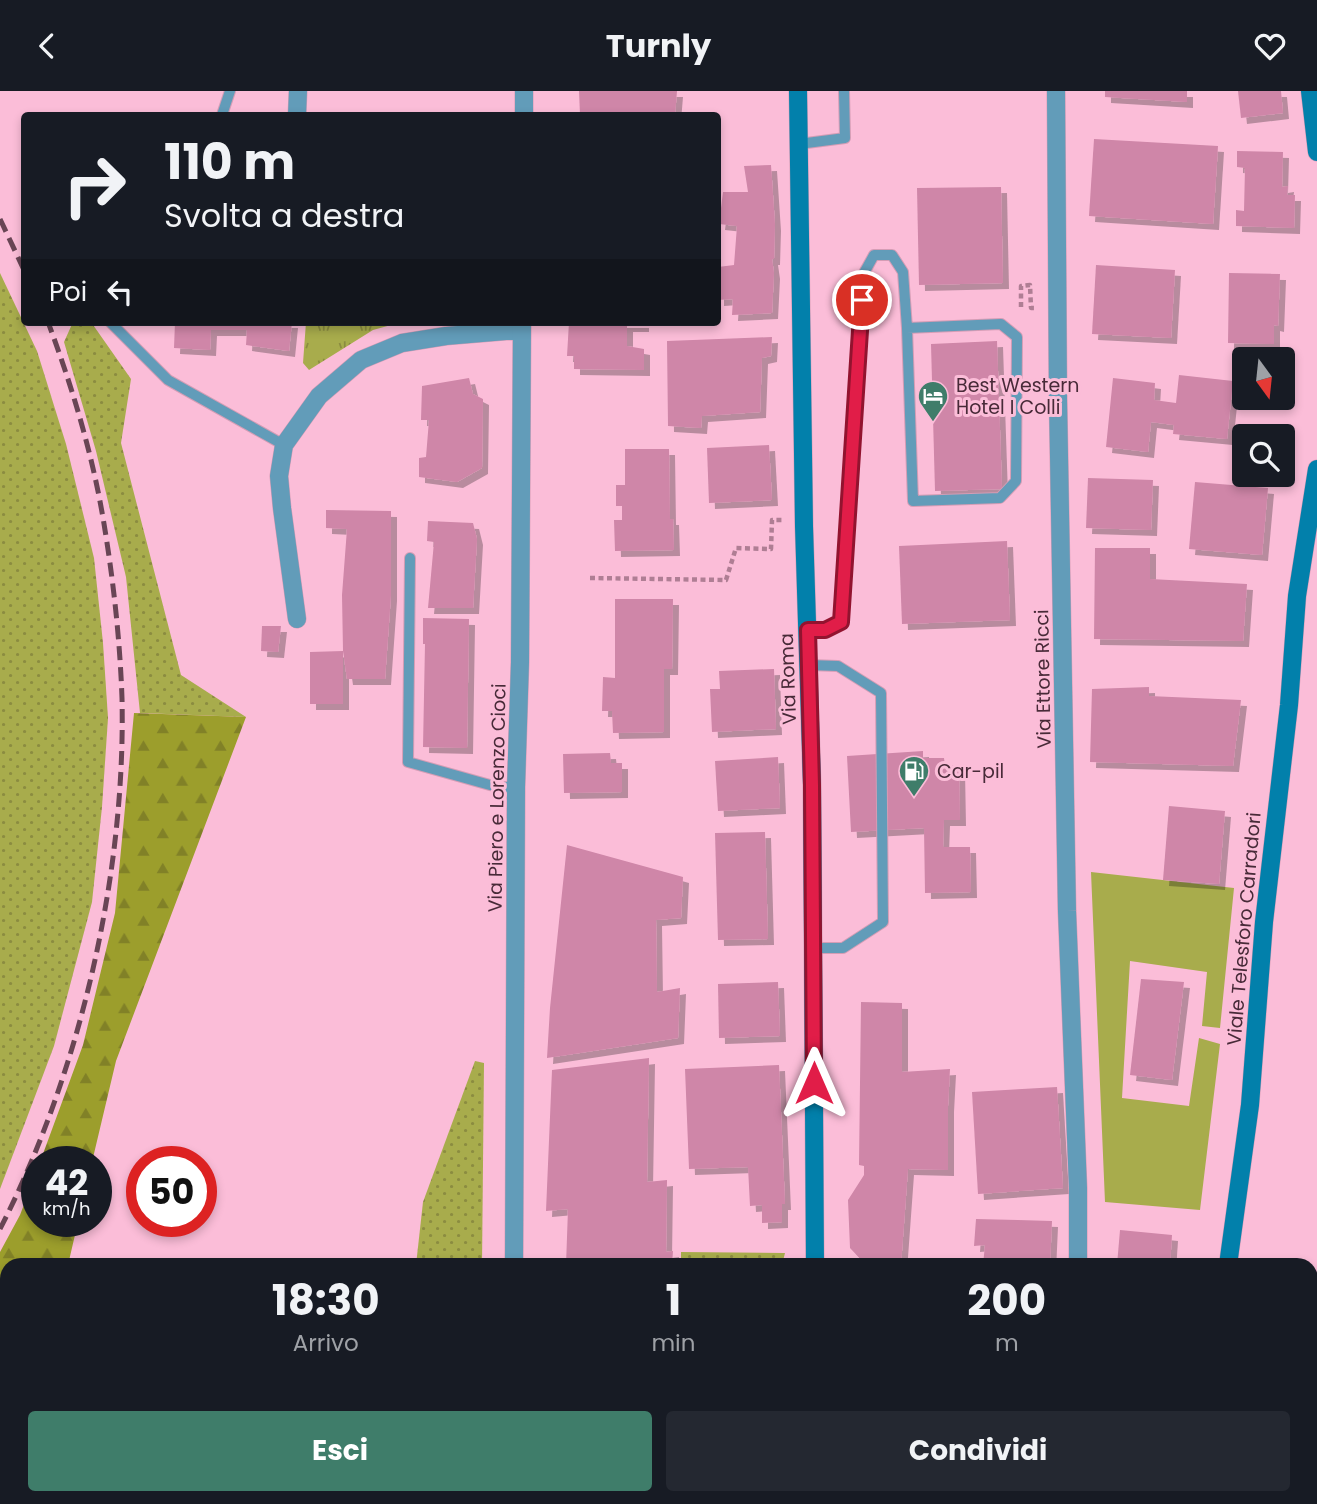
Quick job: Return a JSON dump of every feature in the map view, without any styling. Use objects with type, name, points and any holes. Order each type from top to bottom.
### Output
[{"type":"main road","name":"Via Roma","points":[[798,91],[804,526],[809,665],[815,1258]]},
{"type":"main road","points":[[1310,91],[1317,144]]},
{"type":"main road","name":"Viale Telesforo Carradori","points":[[1229,1258],[1250,1105],[1264,922],[1289,705],[1297,596],[1314,514],[1317,469]]},
{"type":"main road","points":[[1297,596],[1307,577],[1317,569]]},
{"type":"street","points":[[297,112],[299,91]]},
{"type":"street","points":[[524,91],[524,112]]},
{"type":"street","name":"Via Ettore Ricci","points":[[1056,91],[1058,413],[1067,911],[1078,1188],[1078,1258]]},
{"type":"street","name":"Via Piero e Lorenzo Cioci","points":[[297,619],[279,476],[284,446],[319,396],[361,360],[402,343],[522,327],[514,1258]]},
{"type":"lane","points":[[223,112],[230,91]]},
{"type":"lane","points":[[799,144],[845,138],[844,91]]},
{"type":"lane","points":[[808,630],[825,630],[841,622],[864,273],[874,255],[892,255],[903,272],[913,501],[1000,498],[1016,481],[1017,337],[1001,324],[907,328]]},
{"type":"lane","points":[[114,326],[168,380],[284,446]]},
{"type":"lane","points":[[410,558],[408,762],[497,787],[516,787]]},
{"type":"lane","points":[[809,665],[838,666],[881,693],[883,922],[843,948],[813,948]]},
{"type":"path","points":[[1021,307],[1021,286],[1030,285],[1031,307]]},
{"type":"path","points":[[590,577],[726,579],[736,548],[771,549],[772,520],[777,521]]},
{"type":"green space","points":[[0,273],[21,317],[21,326],[25,326],[37,351],[66,444],[94,558],[108,718],[92,902],[54,1046],[0,1189]]},
{"type":"green space","points":[[71,326],[94,326],[131,379],[121,443],[181,675],[246,717],[140,713],[126,577],[96,451],[64,342]]},
{"type":"green space","points":[[306,326],[388,326],[373,330],[309,370],[303,363]]},
{"type":"green space","points":[[134,713],[246,717],[116,1061],[96,1146],[46,1146],[83,1045],[115,913]]},
{"type":"green space","points":[[1091,872],[1234,888],[1220,1028],[1202,1026],[1207,972],[1130,961],[1122,1098],[1189,1106],[1199,1038],[1220,1044],[1200,1210],[1105,1202]]},
{"type":"green space","points":[[475,1061],[484,1063],[482,1258],[417,1258],[423,1202]]},
{"type":"green space","points":[[21,1212],[21,1237],[75,1237],[70,1258],[0,1258],[0,1252]]},
{"type":"green space","points":[[681,1252],[785,1253],[784,1258],[681,1258]]},
{"type":"building","points":[[579,91],[677,91],[675,112],[580,112]]},
{"type":"building","points":[[1105,91],[1187,91],[1187,102],[1105,97]]},
{"type":"building","points":[[1238,91],[1281,91],[1283,113],[1241,118]]},
{"type":"building","points":[[1094,139],[1218,146],[1213,224],[1089,216]]},
{"type":"building","points":[[1237,151],[1283,152],[1282,187],[1288,186],[1287,195],[1295,195],[1294,228],[1236,226],[1236,210],[1244,211],[1245,168],[1237,167]]},
{"type":"building","points":[[771,165],[775,225],[772,313],[732,315],[733,299],[721,300],[721,267],[734,265],[737,226],[721,224],[723,192],[748,192],[744,166]]},
{"type":"building","points":[[1001,187],[1003,283],[919,285],[917,188]]},
{"type":"building","points":[[1096,265],[1175,270],[1171,338],[1092,334]]},
{"type":"building","points":[[1229,273],[1280,274],[1278,326],[1274,325],[1274,344],[1228,343]]},
{"type":"building","points":[[175,326],[292,326],[289,351],[246,345],[247,330],[211,330],[210,350],[174,348]]},
{"type":"building","points":[[569,326],[627,326],[627,346],[644,349],[644,370],[574,369],[574,356],[567,356]]},
{"type":"building","points":[[772,337],[771,356],[762,358],[760,412],[702,416],[701,428],[668,426],[667,341]]},
{"type":"building","points":[[997,341],[1002,489],[935,491],[931,344]]},
{"type":"building","points":[[1179,375],[1232,381],[1227,439],[1173,434],[1174,425],[1151,422],[1148,452],[1106,447],[1113,378],[1155,383],[1154,400],[1176,403]]},
{"type":"building","points":[[469,378],[473,394],[483,399],[482,468],[457,482],[419,477],[419,458],[426,457],[429,420],[421,420],[422,386]]},
{"type":"building","points":[[769,445],[772,500],[709,503],[707,448]]},
{"type":"building","points":[[625,449],[669,449],[670,519],[673,519],[674,550],[615,551],[614,520],[622,520],[622,506],[616,506],[616,485],[625,485]]},
{"type":"building","points":[[1088,478],[1153,480],[1151,530],[1086,528]]},
{"type":"building","points":[[1195,482],[1268,488],[1262,555],[1189,549]]},
{"type":"building","points":[[326,510],[391,511],[391,595],[385,679],[347,679],[343,651],[342,595],[347,529],[326,528]]},
{"type":"building","points":[[428,521],[473,523],[477,539],[473,608],[428,608],[434,542],[427,541]]},
{"type":"building","points":[[1007,541],[1010,620],[902,624],[899,546]]},
{"type":"building","points":[[1095,548],[1150,548],[1150,579],[1247,584],[1243,641],[1094,639]]},
{"type":"building","points":[[615,599],[673,599],[672,669],[664,669],[664,732],[613,733],[612,711],[602,711],[603,677],[615,678]]},
{"type":"building","points":[[423,618],[469,619],[467,748],[423,747]]},
{"type":"building","points":[[262,626],[281,626],[278,652],[261,651]]},
{"type":"building","points":[[343,651],[343,704],[310,704],[310,652]]},
{"type":"building","points":[[774,669],[776,729],[712,732],[710,689],[720,689],[719,671]]},
{"type":"building","points":[[1149,687],[1149,696],[1241,700],[1233,766],[1090,762],[1092,689]]},
{"type":"building","points":[[923,751],[923,758],[944,758],[945,766],[959,765],[960,820],[944,820],[943,847],[970,847],[971,892],[925,893],[924,828],[851,832],[847,756]]},
{"type":"building","points":[[610,753],[611,763],[622,763],[622,792],[564,793],[563,754]]},
{"type":"building","points":[[778,757],[780,808],[718,811],[715,761]]},
{"type":"building","points":[[1169,806],[1225,811],[1219,884],[1163,880]]},
{"type":"building","points":[[765,832],[768,939],[718,940],[715,833]]},
{"type":"building","points":[[567,845],[683,877],[681,918],[656,920],[657,992],[680,988],[678,1038],[547,1058]]},
{"type":"building","points":[[1141,979],[1184,982],[1172,1080],[1130,1075]]},
{"type":"building","points":[[778,982],[780,1036],[719,1038],[718,984]]},
{"type":"building","points":[[861,1002],[902,1003],[902,1072],[950,1069],[948,1170],[908,1169],[902,1258],[859,1258],[850,1248],[848,1200],[864,1175],[864,1166],[859,1165]]},
{"type":"building","points":[[649,1058],[647,1182],[667,1180],[666,1252],[673,1251],[672,1258],[566,1258],[568,1209],[546,1211],[552,1070]]},
{"type":"building","points":[[779,1065],[785,1204],[782,1204],[782,1222],[762,1223],[762,1205],[750,1206],[748,1167],[689,1169],[685,1069]]},
{"type":"building","points":[[1057,1087],[1063,1188],[978,1194],[972,1092]]},
{"type":"building","points":[[976,1219],[1052,1221],[1050,1258],[984,1258],[985,1245],[974,1246]]},
{"type":"building","points":[[1120,1230],[1172,1235],[1170,1258],[1118,1258]]},
{"type":"railway","points":[[0,219],[21,264]]},
{"type":"railway","points":[[0,1229],[28,1169],[75,1039],[106,902],[116,833],[121,765],[120,656],[105,530],[82,425],[49,326]]},
{"type":"place","name":"Best Western Hotel I Colli","points":[[933,423]]},
{"type":"place","name":"Car-pil","points":[[914,798]]},
{"type":"route","points":[[814,1083],[808,630],[825,630],[841,622],[862,300]]}]
